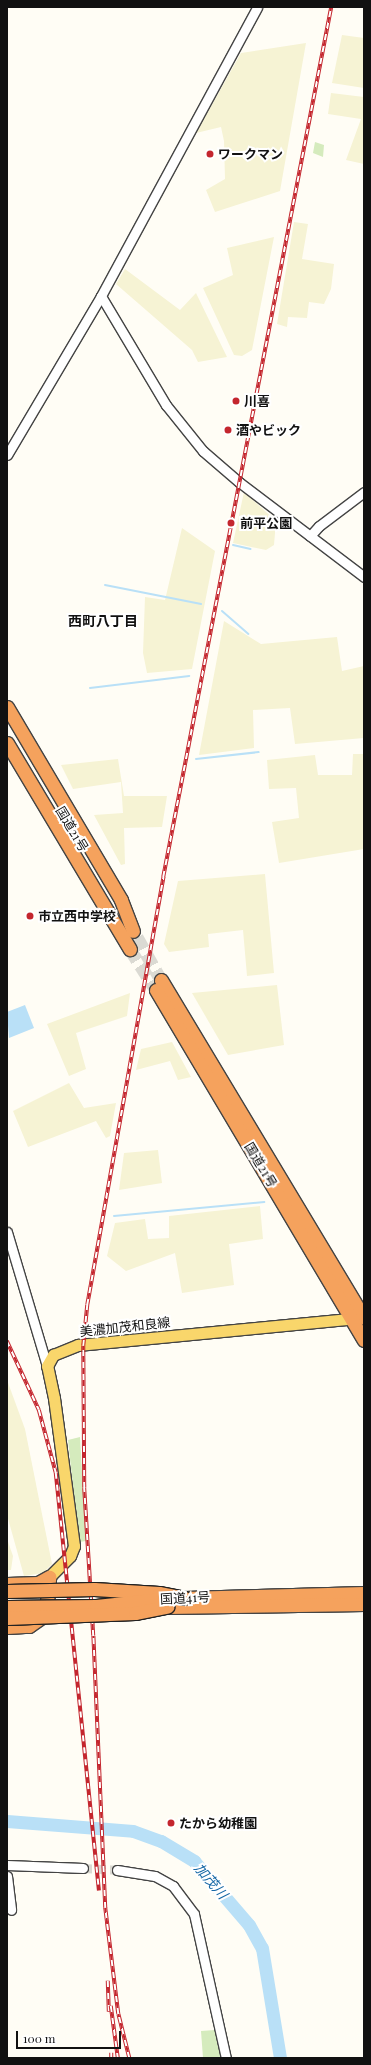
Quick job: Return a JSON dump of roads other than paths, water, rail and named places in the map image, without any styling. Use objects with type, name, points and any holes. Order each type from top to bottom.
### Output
[{"type":"highway","points":[[7,707],[121,900],[133,939]]},
{"type":"highway","name":"国道21号","points":[[7,721],[133,939]]},
{"type":"highway","name":"国道21号","points":[[7,743],[115,921],[133,939]]},
{"type":"highway","points":[[7,754],[64,848],[115,921]]},
{"type":"highway","name":"国道21号","points":[[364,1317],[159,985],[364,1340]]},
{"type":"highway","points":[[7,1584],[38,1583],[49,1577]]},
{"type":"highway","points":[[7,1627],[29,1626],[46,1614],[49,1577]]},
{"type":"highway","points":[[7,1591],[94,1589],[159,1593],[185,1598]]},
{"type":"highway","name":"国道41号","points":[[7,1610],[167,1607],[364,1593]]},
{"type":"highway","name":"国道41号","points":[[7,1607],[96,1606],[185,1598],[364,1604]]},
{"type":"highway","points":[[7,1618],[97,1615],[167,1607]]},
{"type":"main road","name":"美濃加茂和良線","points":[[47,1366],[53,1355],[78,1345],[364,1317]]},
{"type":"main road","points":[[47,1366],[74,1534],[70,1556],[49,1577]]},
{"type":"street","points":[[7,455],[101,296],[257,7]]},
{"type":"street","points":[[101,296],[166,405],[203,451],[239,482],[364,577]]},
{"type":"street","points":[[310,536],[319,526],[364,492]]},
{"type":"street","points":[[7,1232],[47,1366]]},
{"type":"street","points":[[7,1866],[83,1868]]},
{"type":"street","points":[[117,1870],[156,1876],[173,1886],[194,1914],[226,2058]]},
{"type":"street","points":[[7,1876],[11,1910]]},
{"type":"water","points":[[25,1005],[34,1028],[9,1038],[7,1012]]},
{"type":"waterway","points":[[233,545],[251,549]]},
{"type":"waterway","points":[[105,585],[201,604]]},
{"type":"waterway","points":[[222,611],[248,634]]},
{"type":"waterway","points":[[90,688],[189,676]]},
{"type":"waterway","points":[[196,759],[259,752]]},
{"type":"waterway","points":[[114,1216],[264,1202]]},
{"type":"waterway","name":"加茂川","points":[[7,1821],[133,1831],[161,1841],[194,1861],[249,1925],[262,1948],[280,2058]]},
{"type":"tunnel","points":[[137,937],[161,980]]},
{"type":"tunnel","points":[[130,949],[156,990]]},
{"type":"tunnel","points":[[83,1868],[117,1870]]},
{"type":"railway","points":[[129,2058],[118,2014],[105,1908],[93,1636],[84,1488],[83,1346],[87,1305],[163,877],[331,7]]},
{"type":"railway","points":[[7,1341],[39,1410],[56,1473],[99,1891]]},
{"type":"railway","points":[[108,1981],[109,2012]]},
{"type":"railway","points":[[111,2006],[118,2058]]},
{"type":"railway","points":[[111,2053],[111,2058]]},
{"type":"place","name":"ワークマン","points":[[210,154]]},
{"type":"place","name":"川喜","points":[[236,401]]},
{"type":"place","name":"酒やビック","points":[[228,430]]},
{"type":"place","name":"前平公園","points":[[231,523]]},
{"type":"place","name":"市立西中学校","points":[[30,916]]},
{"type":"place","name":"たから幼稚園","points":[[171,1823]]},
{"type":"district","name":"西町八丁目","points":[[103,621]]}]
